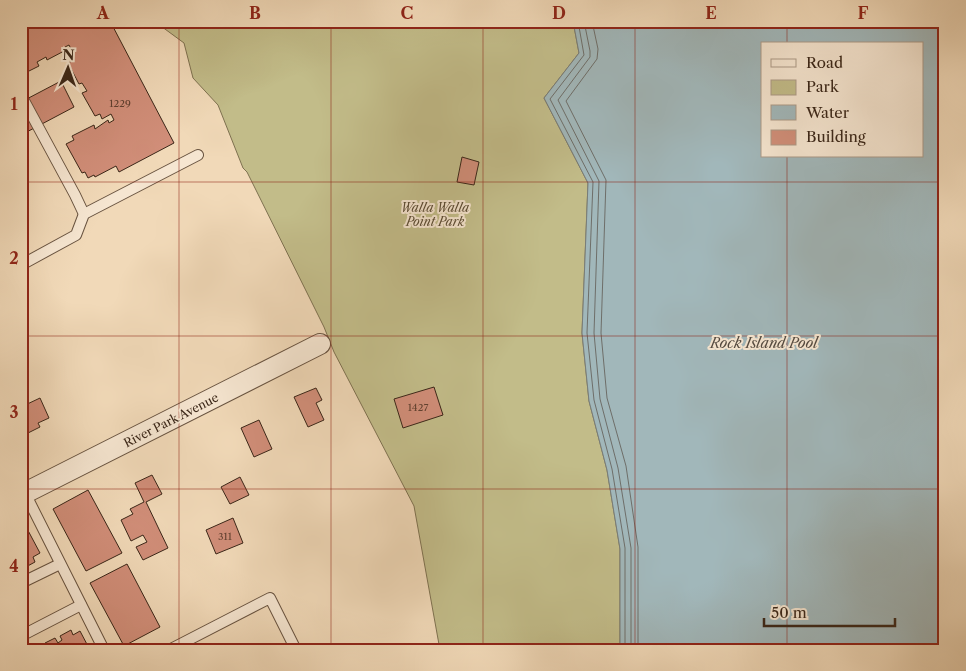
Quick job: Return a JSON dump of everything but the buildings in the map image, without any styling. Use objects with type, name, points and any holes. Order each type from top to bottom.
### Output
[{"type":"street","name":"River Park Avenue","points":[[23,494],[320,344]]},
{"type":"lane","points":[[21,95],[84,214]]},
{"type":"lane","points":[[21,265],[76,235],[84,214],[198,155]]},
{"type":"lane","points":[[23,494],[104,650]]},
{"type":"lane","points":[[21,583],[60,564]]},
{"type":"lane","points":[[169,650],[270,598],[296,650]]},
{"type":"lane","points":[[21,636],[81,605]]},
{"type":"green space","name":"Walla Walla Point Park","points":[[154,21],[573,21],[579,53],[544,98],[588,183],[582,333],[589,401],[607,470],[620,549],[620,650],[440,650],[414,506],[334,352],[324,327],[247,172],[243,168],[218,105],[193,78],[184,43]]},
{"type":"water","name":"Rock Island Pool","points":[[573,21],[945,21],[945,650],[620,650],[620,549],[607,470],[589,401],[582,333],[588,183],[544,98],[579,53]]}]
